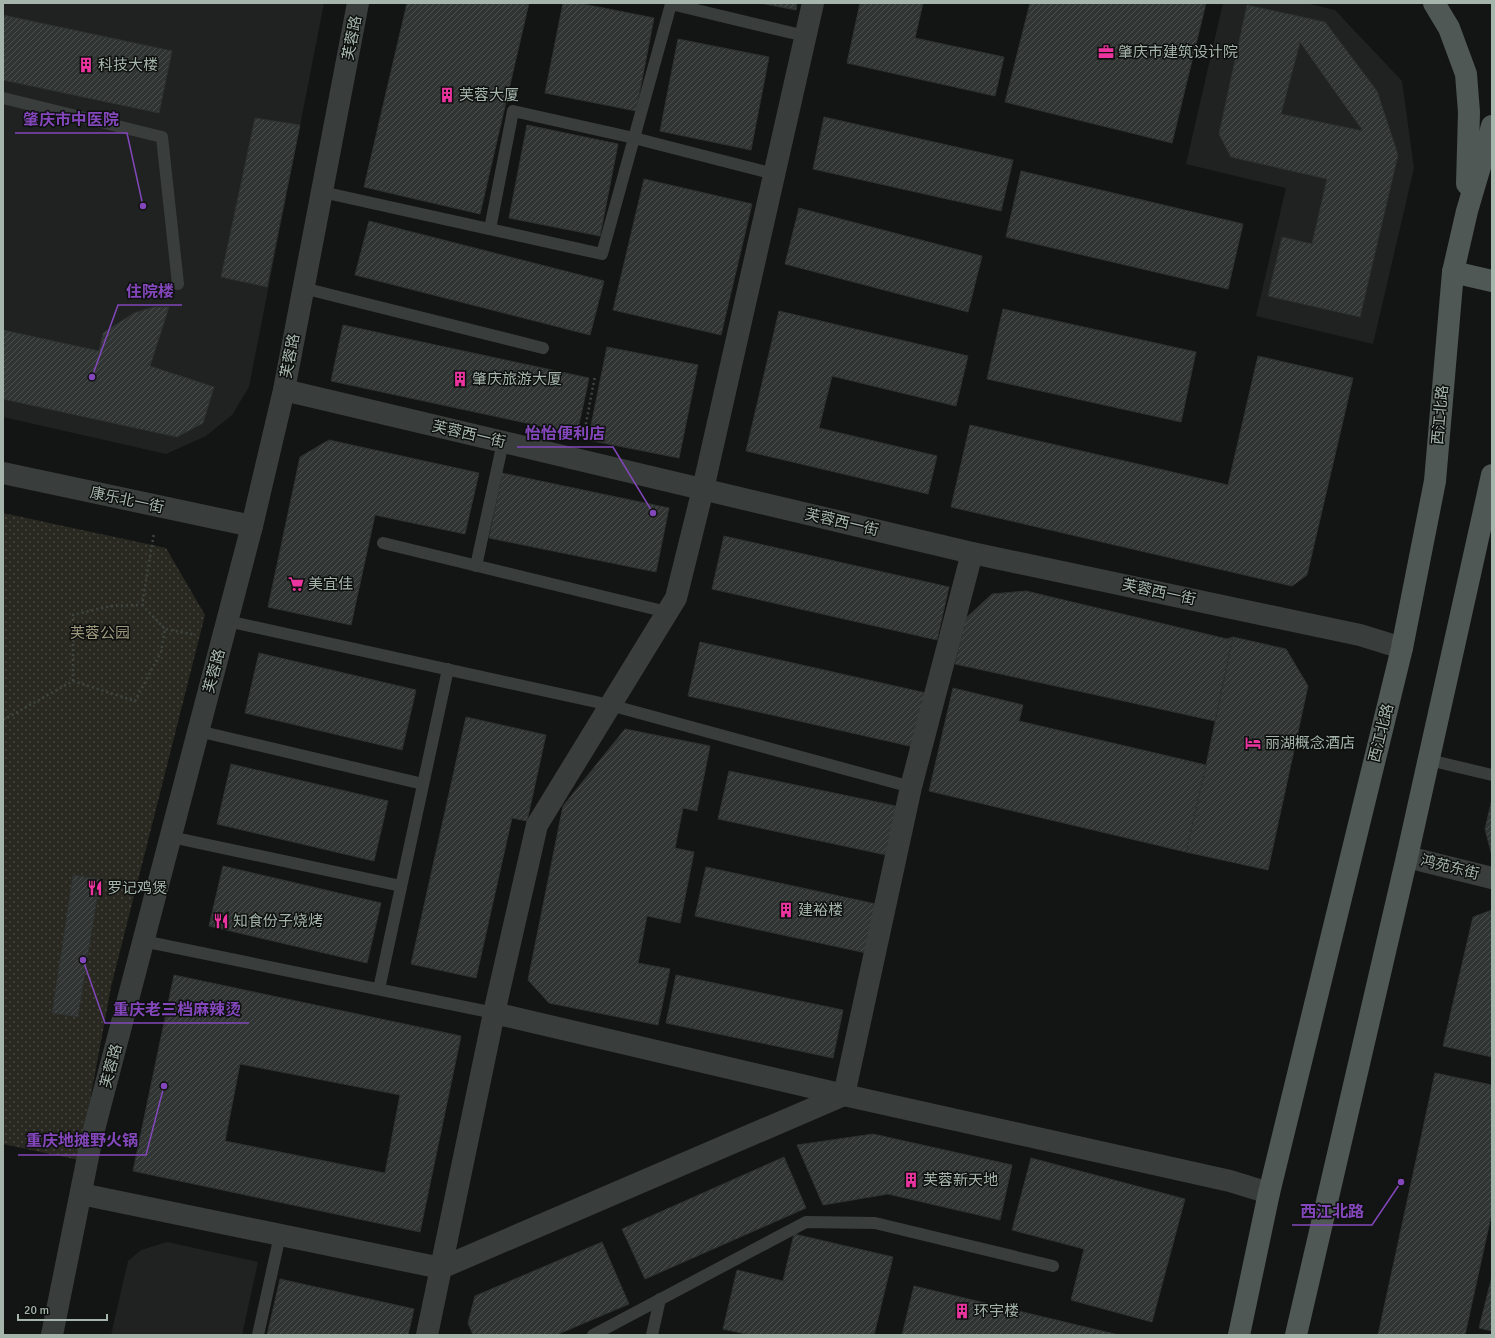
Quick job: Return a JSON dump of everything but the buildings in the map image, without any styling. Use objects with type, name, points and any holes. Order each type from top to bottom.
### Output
[{"type":"main road","points":[[1434,3],[1449,28],[1466,74],[1469,112],[1467,211]]},
{"type":"main road","name":"西江北路","points":[[1239,1335],[1269,1193],[1402,648],[1435,481],[1453,272],[1467,211],[1492,126]]},
{"type":"main road","points":[[1453,272],[1492,281]]},
{"type":"main road","points":[[1296,1335],[1407,857],[1492,475]]},
{"type":"street","name":"芙蓉路","points":[[52,1335],[92,1137],[252,526],[284,390],[358,3]]},
{"type":"street","points":[[427,1335],[494,1013],[537,825],[676,598],[703,489],[813,3]]},
{"type":"street","name":"芙蓉西一街","points":[[284,390],[972,553],[1360,635],[1402,648]]},
{"type":"street","name":"康乐北一街","points":[[3,473],[252,526]]},
{"type":"street","points":[[844,1095],[911,787],[972,553]]},
{"type":"street","name":"鸿苑东街","points":[[1407,857],[1492,878]]},
{"type":"street","points":[[494,1013],[844,1095],[1230,1181],[1269,1193]]},
{"type":"street","points":[[81,1194],[441,1268],[844,1095]]},
{"type":"lane","points":[[322,192],[602,254],[671,4],[805,36]]},
{"type":"lane","points":[[3,98],[162,137],[178,284]]},
{"type":"lane","points":[[490,229],[514,111],[634,138],[774,174]]},
{"type":"lane","points":[[303,288],[543,348]]},
{"type":"lane","points":[[476,566],[503,442]]},
{"type":"lane","points":[[383,544],[667,612]]},
{"type":"lane","points":[[224,631],[448,669],[610,705],[911,787]]},
{"type":"lane","points":[[379,989],[448,669]]},
{"type":"lane","points":[[198,731],[423,784]]},
{"type":"lane","points":[[1429,760],[1492,775]]},
{"type":"lane","points":[[171,837],[401,886]]},
{"type":"lane","points":[[144,941],[494,1013]]},
{"type":"lane","points":[[593,1335],[806,1222],[875,1223],[1053,1266]]},
{"type":"lane","points":[[258,1335],[280,1234]]},
{"type":"lane","points":[[652,1335],[660,1299]]},
{"type":"path","points":[[578,460],[595,376]]},
{"type":"path","points":[[142,605],[159,506]]},
{"type":"path","points":[[73,681],[73,615],[112,606],[142,605],[165,629],[224,631]]},
{"type":"path","points":[[3,720],[73,681],[135,701],[161,652],[165,629]]},
{"type":"shaded area","points":[[3,3],[324,3],[249,387],[232,415],[206,436],[166,454],[3,417]]},
{"type":"shaded area","points":[[1223,3],[1306,3],[1335,10],[1402,81],[1414,168],[1373,344],[1256,316],[1286,188],[1186,164]]},
{"type":"shaded area","points":[[167,1242],[258,1262],[242,1335],[111,1335],[128,1261],[141,1250]]},
{"type":"green space","name":"芙蓉公园","points":[[3,513],[166,548],[205,615],[111,987],[79,1160],[3,1144]]},
{"type":"place","name":"肇庆市建筑设计院","points":[[1106,52]]},
{"type":"place","name":"科技大楼","points":[[86,65]]},
{"type":"place","name":"芙蓉大厦","points":[[447,95]]},
{"type":"place","name":"肇庆市中医院","points":[[143,206]]},
{"type":"place","name":"住院楼","points":[[92,377]]},
{"type":"place","name":"肇庆旅游大厦","points":[[460,379]]},
{"type":"place","name":"怡怡便利店","points":[[653,513]]},
{"type":"place","name":"美宜佳","points":[[296,584]]},
{"type":"place","name":"丽湖概念酒店","points":[[1253,743]]},
{"type":"place","name":"罗记鸡煲","points":[[95,888]]},
{"type":"place","name":"建裕楼","points":[[786,910]]},
{"type":"place","name":"知食份子烧烤","points":[[221,921]]},
{"type":"place","name":"重庆老三档麻辣烫","points":[[83,960]]},
{"type":"place","name":"重庆地摊野火锅","points":[[164,1086]]},
{"type":"place","name":"芙蓉新天地","points":[[911,1180]]},
{"type":"place","name":"西江北路","points":[[1401,1182]]},
{"type":"place","name":"环宇楼","points":[[962,1311]]}]
